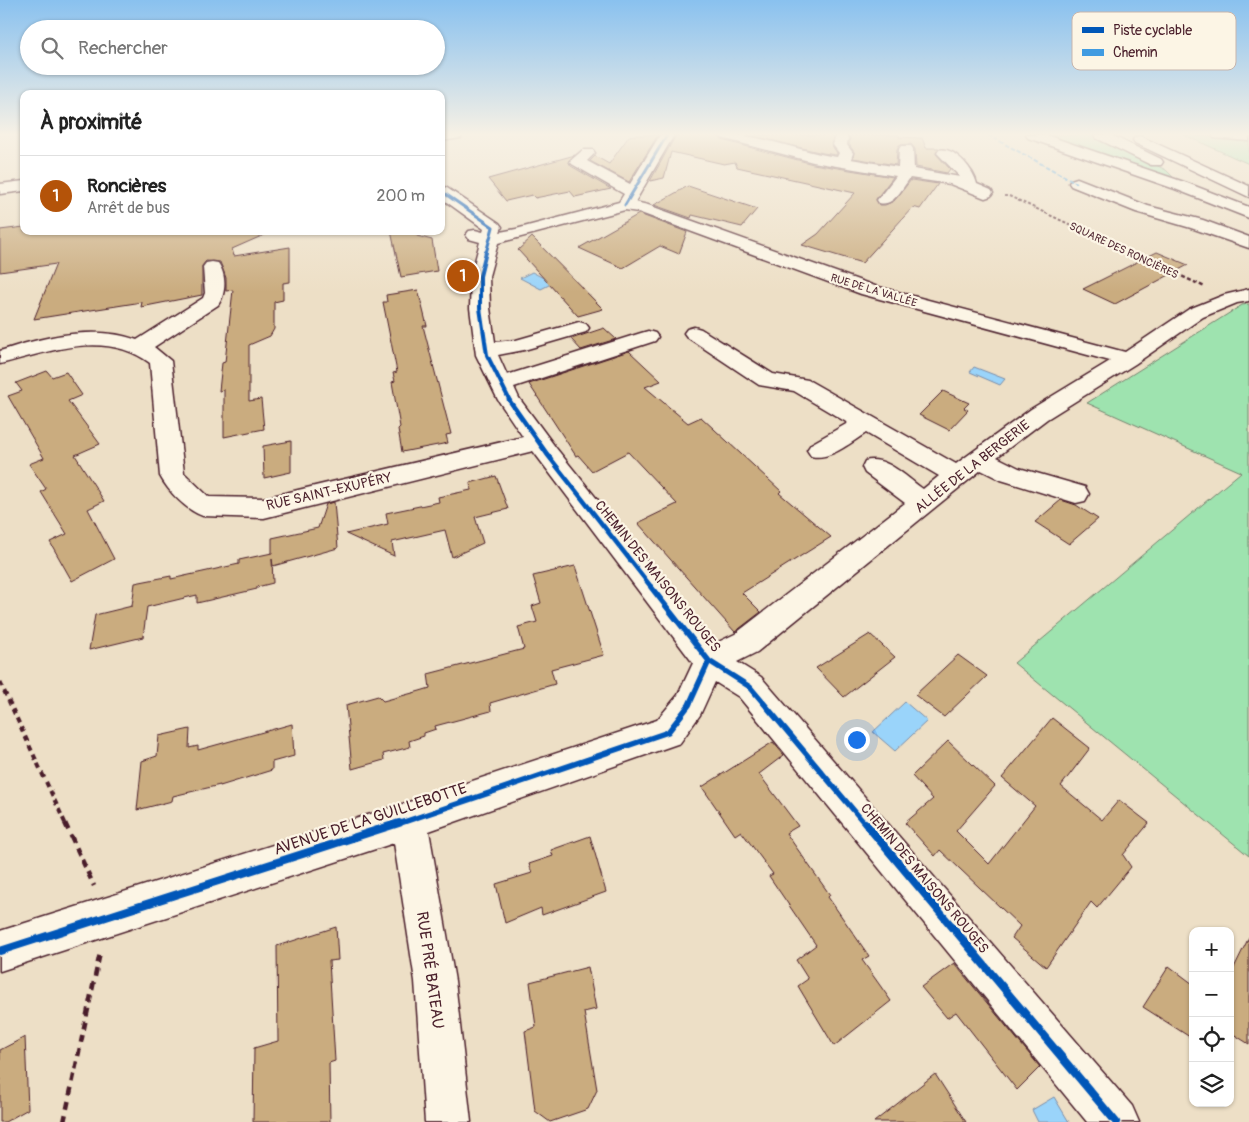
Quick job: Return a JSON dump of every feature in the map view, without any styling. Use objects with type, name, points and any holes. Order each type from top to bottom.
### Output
[{"type":"main road","points":[[0,189],[13,187]]},
{"type":"main road","points":[[613,187],[628,199]]},
{"type":"main road","points":[[463,228],[470,233],[490,238],[517,234],[628,199],[635,187]]},
{"type":"main road","points":[[885,200],[895,187]]},
{"type":"main road","points":[[973,187],[985,193]]},
{"type":"main road","points":[[1088,187],[1142,209],[1197,224],[1249,243]]},
{"type":"main road","points":[[1185,187],[1249,214]]},
{"type":"main road","points":[[1207,187],[1249,208]]},
{"type":"main road","points":[[0,196],[20,194]]},
{"type":"main road","points":[[445,194],[494,227],[490,238]]},
{"type":"main road","name":"RUE DE LA VALLÉE","points":[[628,199],[642,208],[868,290],[1128,359]]},
{"type":"main road","name":"CHEMIN DES MAISONS ROUGES","points":[[490,238],[480,276],[480,308],[487,355],[509,400],[538,442],[710,661],[750,687],[1116,1122]]},
{"type":"main road","points":[[140,347],[211,301],[215,293],[212,267]]},
{"type":"main road","name":"ALLÉE DE LA BERGERIE","points":[[710,661],[746,643],[979,458],[1039,414],[1128,359],[1196,313],[1240,297]]},
{"type":"main road","points":[[486,349],[517,346],[579,328]]},
{"type":"main road","points":[[694,333],[767,380],[800,385],[958,476]]},
{"type":"main road","points":[[501,384],[648,337]]},
{"type":"main road","name":"RUE SAINT-EXUPÉRY","points":[[0,358],[47,345],[79,340],[112,340],[140,347],[160,361],[172,476],[202,506],[264,508],[538,442]]},
{"type":"main road","points":[[818,450],[866,422]]},
{"type":"main road","points":[[979,458],[1010,474],[1076,494]]},
{"type":"main road","points":[[874,467],[924,503]]},
{"type":"main road","name":"AVENUE DE LA GUILLEBOTTE","points":[[0,951],[409,820],[668,732],[689,705],[710,661]]},
{"type":"main road","name":"RUE PRÉ BATEAU","points":[[409,820],[435,980],[448,1122]]},
{"type":"green space","points":[[1249,304],[1249,856],[1014,663],[1241,472],[1087,403],[1242,305]]},
{"type":"water","points":[[532,272],[553,283],[541,289],[520,278]]},
{"type":"water","points":[[974,367],[1005,379],[1000,385],[970,372]]},
{"type":"water","points":[[905,702],[927,721],[895,751],[873,732]]},
{"type":"water","points":[[1054,1097],[1069,1122],[1038,1122],[1032,1110]]},
{"type":"building","points":[[495,187],[608,187],[611,189],[575,197],[570,191],[535,198],[532,195],[506,201]]},
{"type":"building","points":[[686,187],[692,187],[757,209],[742,227],[692,215],[691,218],[654,205]]},
{"type":"building","points":[[829,187],[885,187],[876,199],[879,205],[885,205],[894,201],[905,187],[936,187],[920,209],[913,207],[862,263],[802,245],[818,234],[855,193]]},
{"type":"building","points":[[639,214],[687,232],[679,254],[660,246],[623,268],[579,248]]},
{"type":"building","points":[[20,228],[20,235],[264,235],[232,249],[234,256],[290,247],[290,282],[283,283],[283,300],[274,302],[274,329],[270,336],[249,345],[249,401],[261,399],[264,429],[224,437],[224,390],[219,391],[222,363],[225,362],[233,290],[226,291],[226,278],[220,262],[206,261],[202,266],[202,295],[141,307],[142,302],[34,319],[56,264],[0,272],[0,230]]},
{"type":"building","points":[[392,235],[417,235],[432,240],[437,271],[401,277]]},
{"type":"building","points":[[532,237],[603,309],[578,316],[518,250]]},
{"type":"building","points":[[1157,252],[1188,265],[1115,304],[1083,289]]},
{"type":"building","points":[[418,290],[427,326],[423,326],[451,434],[446,435],[448,443],[402,452],[398,429],[400,427],[392,382],[395,381],[393,373],[397,372],[383,302],[387,302],[386,295]]},
{"type":"building","points":[[604,328],[616,339],[581,350],[571,339]]},
{"type":"building","points":[[629,351],[661,381],[645,387],[688,423],[701,417],[781,491],[779,493],[831,537],[742,593],[761,612],[735,632],[638,523],[677,504],[628,452],[592,471],[578,455],[576,456],[529,384]]},
{"type":"building","points":[[47,371],[52,377],[66,372],[82,395],[68,401],[100,444],[75,455],[104,501],[88,509],[114,559],[72,581],[50,542],[67,534],[41,492],[46,489],[29,464],[44,458],[8,396],[22,391],[16,383]]},
{"type":"building","points":[[943,391],[969,403],[964,408],[968,410],[949,430],[919,415]]},
{"type":"building","points":[[291,441],[291,472],[264,478],[263,446]]},
{"type":"building","points":[[496,476],[508,509],[475,517],[483,543],[452,557],[445,530],[392,542],[394,556],[346,534],[388,524],[386,513],[439,502],[438,497],[471,490],[470,483]]},
{"type":"building","points":[[1061,500],[1076,505],[1098,519],[1069,544],[1035,522]]},
{"type":"building","points":[[334,502],[338,548],[273,566],[272,559],[273,583],[257,587],[257,589],[197,603],[197,595],[147,607],[143,637],[89,650],[95,615],[132,606],[135,583],[171,576],[171,579],[239,564],[239,560],[272,553],[272,538],[318,528],[326,504]]},
{"type":"building","points":[[575,566],[604,655],[551,669],[555,684],[490,703],[491,711],[435,726],[436,729],[424,733],[424,736],[409,741],[410,747],[383,754],[384,760],[352,769],[346,705],[378,696],[383,701],[430,688],[428,674],[524,649],[518,627],[537,622],[532,606],[541,603],[533,576]]},
{"type":"building","points":[[870,634],[895,657],[844,697],[816,668]]},
{"type":"building","points":[[958,655],[987,676],[944,717],[915,695]]},
{"type":"building","points":[[1052,718],[1090,748],[1061,786],[1102,820],[1119,800],[1149,823],[1123,855],[1131,867],[1097,908],[1091,902],[1046,967],[1012,938],[1020,926],[940,850],[935,856],[905,823],[933,799],[912,776],[948,741],[995,786],[956,831],[989,864],[1035,806],[1002,778]]},
{"type":"building","points":[[292,724],[294,756],[272,762],[272,770],[220,786],[173,796],[172,801],[137,810],[142,761],[157,756],[159,736],[190,729],[189,748],[198,746],[198,750]]},
{"type":"building","points":[[773,742],[784,755],[759,774],[798,826],[786,833],[830,895],[828,897],[869,956],[862,960],[891,1001],[834,1046],[798,986],[808,979],[796,960],[816,945],[769,876],[773,874],[741,831],[735,835],[702,787]]},
{"type":"building","points":[[590,836],[606,892],[542,915],[541,908],[505,923],[496,884],[532,873],[529,864],[553,856],[551,850]]},
{"type":"building","points":[[336,927],[338,960],[329,961],[335,1061],[329,1063],[330,1122],[253,1122],[254,1048],[278,1041],[277,946]]},
{"type":"building","points":[[1249,937],[1249,1044],[1234,1035],[1234,968]]},
{"type":"building","points":[[954,963],[1040,1067],[1017,1090],[956,1012],[947,1018],[921,987]]},
{"type":"building","points":[[1169,966],[1189,981],[1189,1036],[1143,1007]]},
{"type":"building","points":[[588,967],[596,1009],[584,1012],[597,1090],[588,1109],[550,1122],[535,1111],[525,1031],[536,1027],[530,982]]},
{"type":"building","points":[[25,1037],[28,1109],[5,1122],[0,1122],[0,1050]]},
{"type":"building","points":[[935,1074],[966,1122],[874,1122]]},
{"type":"cycle path","points":[[625,205],[636,187]]},
{"type":"cycle path","points":[[445,194],[493,227],[480,276],[480,308],[487,355],[509,400],[547,454],[709,661],[750,687],[1116,1122]]},
{"type":"cycle path","points":[[0,951],[409,820],[668,732],[689,705],[709,661]]},
{"type":"place","name":"Roncières","points":[[463,276]]}]
